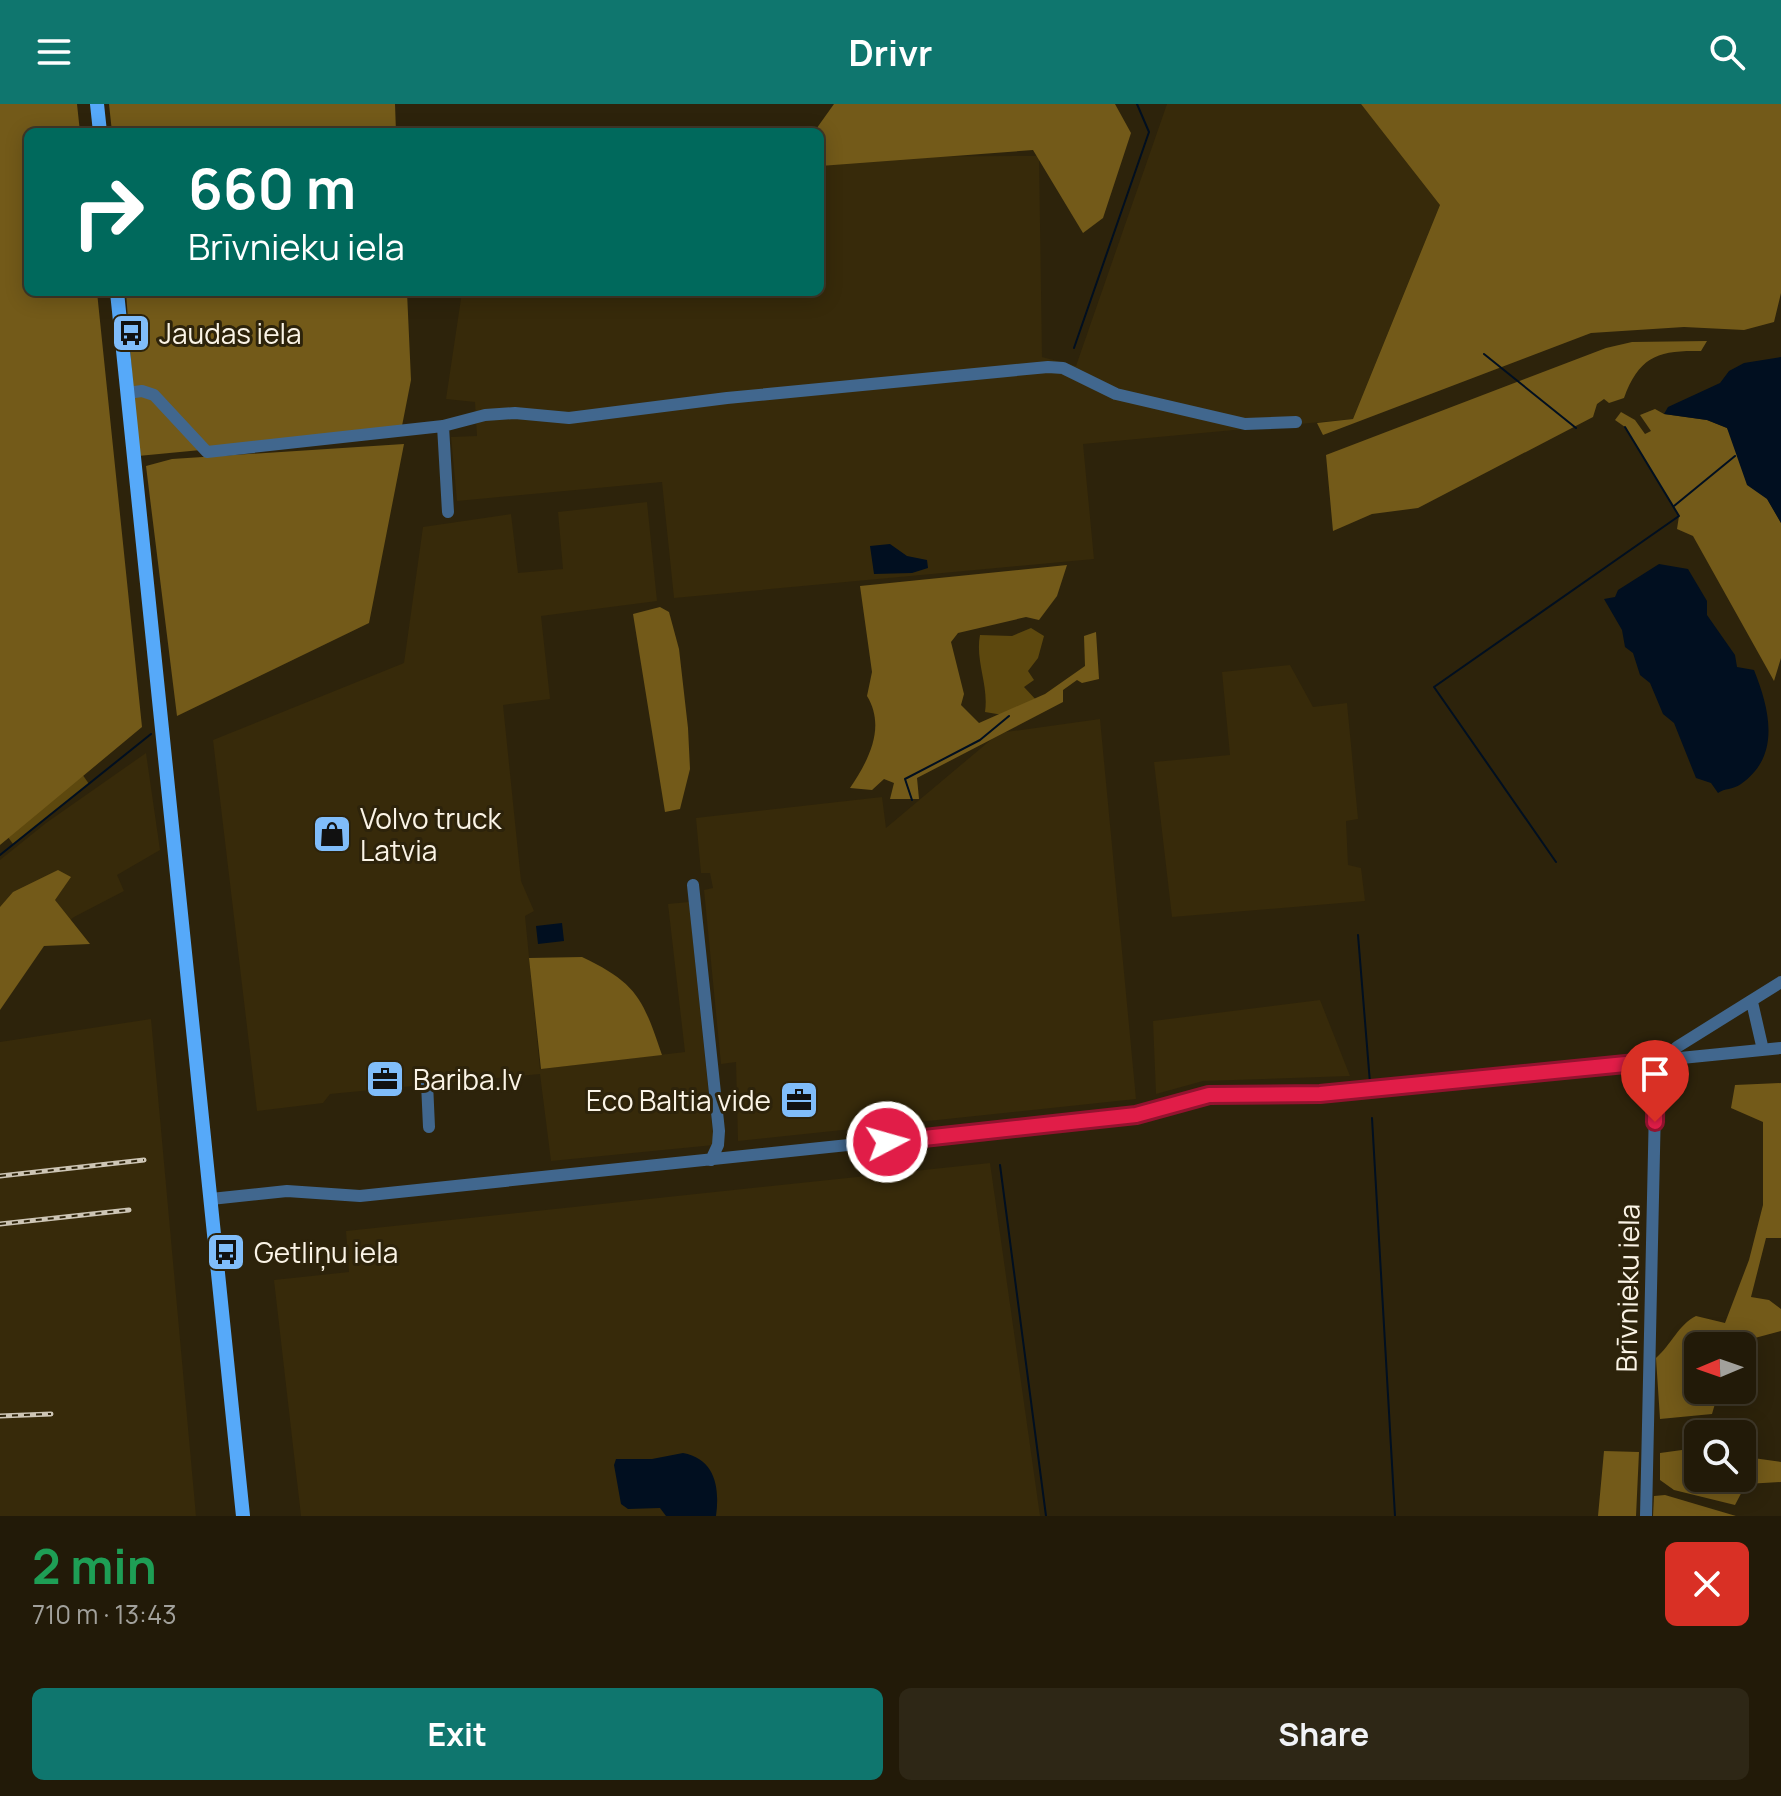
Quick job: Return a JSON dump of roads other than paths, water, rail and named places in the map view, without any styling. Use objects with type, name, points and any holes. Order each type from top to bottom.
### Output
[{"type":"main road","points":[[97,104],[100,128]]},
{"type":"main road","points":[[117,296],[243,1516]]},
{"type":"street","points":[[127,393],[142,391],[154,395],[207,452],[443,426],[485,415],[515,413],[569,418],[1048,367],[1063,368],[1116,394],[1245,424],[1296,422]]},
{"type":"street","points":[[443,426],[448,512]]},
{"type":"street","points":[[693,885],[719,1131],[711,1160]]},
{"type":"street","points":[[1662,1061],[1677,1047],[1781,982]]},
{"type":"street","points":[[1752,1002],[1763,1050]]},
{"type":"street","points":[[211,1199],[287,1191],[360,1196],[1117,1117],[1209,1095],[1320,1094],[1781,1048]]},
{"type":"street","name":"Brīvnieku iela","points":[[1646,1516],[1662,1061]]},
{"type":"street","points":[[427,1083],[429,1127]]},
{"type":"water","points":[[1781,357],[1781,523],[1767,499],[1747,485],[1727,428],[1707,420],[1664,414],[1668,407],[1720,383],[1729,371],[1744,363]]},
{"type":"water","points":[[890,544],[907,556],[927,560],[928,568],[912,573],[874,574],[870,546]]},
{"type":"water","points":[[1659,564],[1688,569],[1707,601],[1707,615],[1735,655],[1737,667],[1754,670],[1764,701],[1768,732],[1762,760],[1754,773],[1741,784],[1718,793],[1711,783],[1696,778],[1674,723],[1663,714],[1650,683],[1640,675],[1633,653],[1625,647],[1622,630],[1604,599],[1615,597],[1618,590]]},
{"type":"water","points":[[562,923],[564,941],[538,944],[536,926]]},
{"type":"water","points":[[683,1453],[694,1456],[709,1468],[716,1485],[716,1516],[666,1516],[660,1508],[628,1509],[621,1504],[614,1465],[616,1459],[652,1459]]},
{"type":"waterway","points":[[1074,348],[1149,132],[1137,104]]},
{"type":"waterway","points":[[1484,354],[1576,428]]},
{"type":"waterway","points":[[1556,862],[1434,687],[1679,516],[1625,427]]},
{"type":"waterway","points":[[1674,506],[1735,456]]},
{"type":"waterway","points":[[912,800],[905,779],[980,740],[1009,716]]},
{"type":"waterway","points":[[0,855],[151,734]]},
{"type":"waterway","points":[[1358,935],[1370,1083]]},
{"type":"waterway","points":[[1372,1118],[1395,1516]]},
{"type":"waterway","points":[[1000,1165],[1046,1516]]},
{"type":"railway","points":[[0,1176],[144,1160]]},
{"type":"railway","points":[[0,1224],[129,1210]]},
{"type":"railway","points":[[0,1416],[51,1414]]},
{"type":"place","name":"Jaudas iela","points":[[131,333]]},
{"type":"place","name":"Volvo truck Latvia","points":[[332,834]]},
{"type":"place","name":"Bariba.lv","points":[[385,1079]]},
{"type":"place","name":"Eco Baltia vide","points":[[799,1100]]},
{"type":"place","name":"Getliņu iela","points":[[226,1252]]}]
